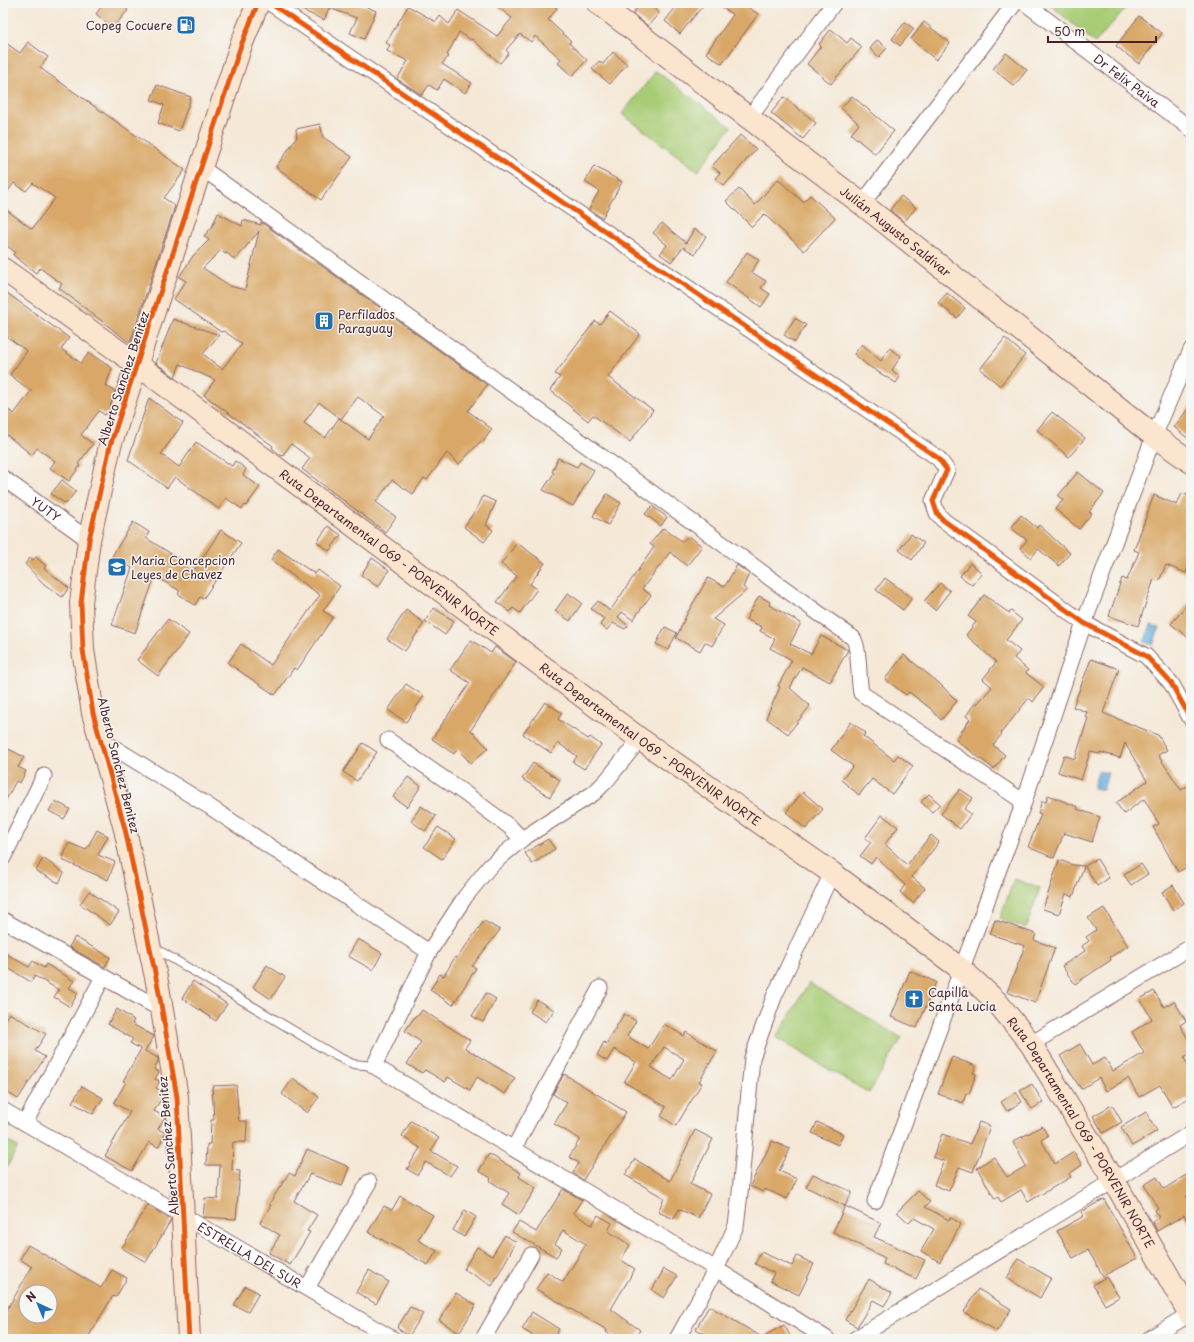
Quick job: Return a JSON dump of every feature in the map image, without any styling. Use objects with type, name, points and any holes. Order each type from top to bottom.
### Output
[{"type":"street","name":"Alberto Sanchez Benitez","points":[[189,1339],[177,1097],[162,1010],[125,829],[93,713],[83,650],[81,603],[89,540],[110,446],[138,365],[240,48],[258,3]]},
{"type":"street","points":[[270,3],[938,458],[947,470],[933,501],[937,513],[943,520],[1084,623],[1146,656],[1171,683],[1191,719]]},
{"type":"street","points":[[750,117],[834,3]]},
{"type":"street","points":[[862,204],[1015,3]]},
{"type":"street","name":"Dr Felix Paiva","points":[[1026,3],[1191,129]]},
{"type":"street","name":"Julián Augusto Saldívar","points":[[611,7],[1154,436],[1191,462]]},
{"type":"street","points":[[202,168],[853,638],[856,643],[858,678],[861,693],[1024,802]]},
{"type":"street","name":"Ruta Departamental 069 - PORVENIR NORTE","points":[[3,269],[138,365],[640,739],[832,873],[961,969],[996,1001],[1031,1044],[1113,1179],[1190,1314]]},
{"type":"street","points":[[875,1201],[1024,802],[1084,623],[1154,436],[1191,350]]},
{"type":"street","name":"YUTY","points":[[3,478],[89,540]]},
{"type":"street","points":[[100,739],[207,805],[429,952]]},
{"type":"street","points":[[640,739],[607,780],[594,793],[522,839],[490,866],[465,897],[429,952],[374,1066],[716,1269],[827,1339]]},
{"type":"street","points":[[388,740],[469,796],[510,827],[522,839]]},
{"type":"street","points":[[3,858],[44,776]]},
{"type":"street","points":[[677,1339],[716,1269],[736,1226],[752,1058],[774,997],[832,873]]},
{"type":"street","points":[[3,920],[162,1010]]},
{"type":"street","points":[[1031,1044],[1191,947]]},
{"type":"street","points":[[25,1123],[103,977]]},
{"type":"street","points":[[514,1148],[600,988]]},
{"type":"street","name":"ESTRELLA DEL SUR","points":[[3,1110],[393,1339]]},
{"type":"street","points":[[854,1339],[1113,1179],[1191,1133]]},
{"type":"street","points":[[307,1288],[369,1182]]},
{"type":"street","points":[[483,1339],[531,1256]]},
{"type":"street","points":[[1149,1339],[1190,1314]]},
{"type":"lane","points":[[148,944],[336,1056],[353,1064],[374,1066]]},
{"type":"green space","points":[[1048,3],[1130,3],[1095,43]]},
{"type":"green space","points":[[656,71],[731,127],[698,171],[622,114]]},
{"type":"green space","points":[[1014,879],[1040,888],[1026,928],[1000,919]]},
{"type":"green space","points":[[809,983],[902,1038],[869,1093],[776,1038]]},
{"type":"green space","points":[[3,1138],[18,1147],[3,1174]]},
{"type":"water","points":[[1151,625],[1159,628],[1153,645],[1144,642]]},
{"type":"water","points":[[1098,771],[1108,773],[1103,790],[1093,788]]},
{"type":"building","points":[[104,3],[118,3],[128,10],[113,28],[96,14]]},
{"type":"building","points":[[286,3],[358,3],[376,11],[364,39],[350,33],[357,18],[329,8],[324,20]]},
{"type":"building","points":[[493,3],[551,3],[557,8],[548,20],[571,41],[569,43],[587,60],[572,76],[558,63],[561,59],[535,36],[531,42],[520,34],[506,50],[509,53],[500,63],[472,39],[471,40],[459,32],[447,55],[449,56],[442,64],[472,83],[465,93],[444,79],[437,90],[429,85],[422,95],[397,79],[408,61],[387,51],[390,45],[386,43],[408,6],[436,22],[440,16],[449,24],[458,10],[497,36],[512,18]]},
{"type":"building","points":[[640,3],[648,3],[659,13],[648,26],[633,14]]},
{"type":"building","points":[[679,3],[705,3],[680,34],[665,21]]},
{"type":"building","points":[[716,3],[742,3],[758,14],[722,64],[706,53],[733,15]]},
{"type":"building","points":[[1139,16],[1162,33],[1139,64],[1116,46]]},
{"type":"building","points":[[905,22],[914,29],[900,46],[892,39]]},
{"type":"building","points":[[924,22],[950,43],[936,60],[911,39]]},
{"type":"building","points":[[831,29],[847,43],[851,38],[862,47],[831,84],[807,64],[821,46],[819,44]]},
{"type":"building","points":[[877,40],[887,48],[879,57],[870,49]]},
{"type":"building","points":[[3,41],[20,53],[28,42],[48,57],[40,68],[185,170],[164,198],[175,206],[130,343],[59,288],[62,284],[40,268],[36,273],[13,255],[15,252],[3,243],[3,207],[32,229],[55,198],[33,183],[26,191],[14,183],[3,198]]},
{"type":"building","points":[[613,52],[627,64],[610,84],[592,69],[599,61],[603,64]]},
{"type":"building","points":[[1006,53],[1027,70],[1014,86],[993,69]]},
{"type":"building","points":[[157,85],[191,97],[179,131],[158,123],[164,105],[151,100]]},
{"type":"building","points":[[852,96],[894,131],[875,154],[851,134],[859,124],[841,108]]},
{"type":"building","points":[[784,97],[816,123],[803,139],[771,113]]},
{"type":"building","points":[[320,124],[323,137],[352,157],[321,200],[276,167],[297,137],[296,129]]},
{"type":"building","points":[[740,135],[756,149],[724,186],[715,178],[720,173],[712,166]]},
{"type":"building","points":[[594,166],[622,182],[602,218],[589,209],[599,191],[585,182]]},
{"type":"building","points":[[778,179],[803,202],[810,195],[835,218],[804,251],[764,214],[752,227],[726,201],[739,189],[755,205]]},
{"type":"building","points":[[901,196],[916,208],[904,222],[890,210]]},
{"type":"building","points":[[218,213],[242,226],[243,220],[261,225],[261,222],[487,385],[468,411],[492,429],[483,442],[481,441],[459,464],[447,453],[427,480],[424,478],[413,494],[392,480],[376,502],[396,517],[385,532],[302,469],[310,458],[291,444],[282,456],[272,448],[273,446],[204,395],[215,380],[180,364],[175,377],[156,363],[173,319],[219,335],[203,354],[222,369],[242,344],[224,331],[221,332],[174,299],[186,281],[179,277],[193,256],[209,240],[204,236],[212,227]],"holes":[[[259,231],[245,290],[230,286],[203,268],[221,250],[235,260]],[[358,397],[384,416],[368,439],[339,418],[325,438],[304,423],[319,402],[341,419]]]},
{"type":"building","points":[[662,223],[686,243],[694,229],[706,236],[695,254],[683,247],[671,262],[660,254],[667,245],[653,233]]},
{"type":"building","points":[[747,252],[759,260],[751,272],[766,281],[761,288],[770,294],[761,307],[726,282]]},
{"type":"building","points":[[3,290],[69,338],[61,349],[81,363],[89,353],[112,368],[106,386],[115,391],[109,410],[105,415],[99,411],[81,435],[93,444],[78,464],[80,466],[69,481],[50,468],[55,461],[37,448],[32,455],[3,432],[3,406],[14,414],[31,391],[10,375],[27,351],[3,334]]},
{"type":"building","points":[[947,293],[965,308],[957,318],[938,303]]},
{"type":"building","points":[[610,311],[640,334],[608,377],[653,410],[630,442],[593,415],[588,421],[550,390],[560,377],[555,374],[595,321],[600,324]]},
{"type":"building","points":[[795,318],[806,325],[795,342],[784,335]]},
{"type":"building","points":[[1005,338],[1025,355],[1000,386],[980,369]]},
{"type":"building","points":[[862,344],[881,361],[889,348],[901,356],[892,370],[900,377],[896,383],[867,365],[854,354]]},
{"type":"building","points":[[149,398],[183,423],[161,454],[179,467],[196,442],[232,466],[235,461],[246,469],[243,475],[260,487],[246,506],[245,505],[242,509],[226,498],[219,509],[175,477],[167,488],[128,460]]},
{"type":"building","points":[[1191,405],[1191,441],[1174,427]]},
{"type":"building","points":[[1052,412],[1085,438],[1069,457],[1037,430]]},
{"type":"building","points":[[558,458],[577,467],[580,462],[594,470],[573,506],[543,490],[554,473],[552,472]]},
{"type":"building","points":[[1078,472],[1104,493],[1089,512],[1092,513],[1079,529],[1055,509],[1063,500],[1058,496]]},
{"type":"building","points":[[62,480],[76,491],[66,504],[51,494]]},
{"type":"building","points":[[1182,493],[1191,496],[1191,560],[1186,573],[1166,565],[1159,581],[1154,579],[1138,626],[1109,616],[1122,578],[1127,580],[1139,552],[1134,550],[1154,495],[1177,505]]},
{"type":"building","points":[[607,494],[621,503],[608,525],[593,516]]},
{"type":"building","points":[[483,496],[496,502],[486,525],[493,530],[484,542],[464,527],[479,505]]},
{"type":"building","points":[[652,506],[667,517],[661,526],[645,514]]},
{"type":"building","points":[[1021,515],[1037,528],[1039,525],[1070,553],[1059,566],[1038,549],[1031,558],[1020,548],[1027,540],[1011,528]]},
{"type":"building","points":[[133,522],[149,532],[146,538],[195,569],[221,530],[241,543],[203,599],[200,597],[195,605],[178,594],[180,591],[155,576],[135,633],[112,625],[132,568],[112,556]]},
{"type":"building","points":[[328,526],[341,535],[329,551],[317,542]]},
{"type":"building","points":[[663,528],[683,542],[688,536],[702,546],[687,566],[670,552],[642,589],[651,595],[633,620],[622,612],[618,617],[628,626],[625,629],[613,623],[607,630],[600,625],[604,619],[591,609],[598,601],[610,611],[654,547],[650,544]]},
{"type":"building","points":[[911,534],[924,543],[912,560],[899,550]]},
{"type":"building","points":[[517,543],[545,563],[530,584],[537,589],[520,613],[513,608],[510,612],[497,602],[517,576],[501,564]]},
{"type":"building","points":[[278,549],[315,574],[318,570],[340,586],[323,611],[333,617],[297,670],[294,668],[275,695],[228,663],[241,644],[271,665],[320,595],[271,560]]},
{"type":"building","points":[[36,557],[46,566],[44,568],[69,588],[62,597],[44,584],[25,564],[30,558],[33,560]]},
{"type":"building","points":[[372,558],[389,570],[378,587],[361,575]]},
{"type":"building","points":[[970,563],[982,573],[972,585],[960,576]]},
{"type":"building","points":[[737,565],[749,574],[743,587],[747,590],[713,619],[724,625],[712,646],[705,642],[700,651],[676,638],[687,614],[708,578],[725,586]]},
{"type":"building","points":[[885,578],[912,598],[903,610],[876,590]]},
{"type":"building","points":[[940,583],[950,591],[935,610],[924,601]]},
{"type":"building","points":[[568,593],[582,603],[570,621],[555,611]]},
{"type":"building","points":[[984,595],[1009,613],[1011,611],[1022,620],[1006,640],[1020,651],[1014,658],[1028,670],[1026,673],[1044,687],[1033,702],[1029,698],[993,745],[1005,755],[994,769],[956,740],[970,719],[966,716],[975,703],[977,704],[992,687],[983,679],[996,662],[966,635],[976,622],[968,616]]},
{"type":"building","points":[[759,596],[770,602],[769,605],[801,623],[790,644],[811,654],[821,636],[848,650],[830,682],[802,667],[790,688],[810,706],[788,734],[766,718],[780,687],[778,686],[792,660],[770,648],[775,639],[760,631],[762,627],[746,619]]},
{"type":"building","points":[[1191,600],[1191,640],[1171,624]]},
{"type":"building","points":[[434,608],[454,621],[445,635],[425,621]]},
{"type":"building","points":[[406,610],[424,623],[405,651],[387,639]]},
{"type":"building","points":[[168,619],[189,634],[158,676],[137,660]]},
{"type":"building","points":[[665,627],[677,633],[668,650],[656,644]]},
{"type":"building","points":[[471,640],[491,653],[495,647],[516,662],[471,730],[488,748],[471,763],[457,749],[454,754],[432,739],[470,683],[450,670]]},
{"type":"building","points":[[904,655],[939,683],[957,701],[941,720],[930,708],[909,692],[906,695],[885,679]]},
{"type":"building","points":[[1091,659],[1119,669],[1103,713],[1158,735],[1167,750],[1158,755],[1181,790],[1191,784],[1191,865],[1178,872],[1153,827],[1159,824],[1144,799],[1124,814],[1116,803],[1147,781],[1125,743],[1120,758],[1100,752],[1100,754],[1090,752],[1081,780],[1058,772],[1064,755],[1075,759],[1088,718],[1085,717],[1087,712],[1073,707]]},
{"type":"building","points":[[406,684],[424,696],[406,722],[388,710]]},
{"type":"building","points":[[545,702],[562,713],[558,719],[588,739],[590,737],[601,745],[584,769],[573,762],[577,756],[558,743],[551,753],[523,734]]},
{"type":"building","points":[[851,722],[866,733],[863,736],[894,760],[898,755],[913,766],[892,794],[872,779],[859,795],[841,780],[853,766],[831,750]]},
{"type":"building","points":[[363,743],[377,752],[357,781],[343,772]]},
{"type":"building","points":[[3,746],[24,757],[18,767],[26,771],[20,783],[16,781],[3,805]]},
{"type":"building","points":[[533,763],[560,780],[550,797],[522,779]]},
{"type":"building","points":[[408,777],[421,786],[407,807],[393,797]]},
{"type":"building","points":[[960,789],[973,798],[964,809],[971,814],[960,829],[941,814]]},
{"type":"building","points":[[803,792],[823,809],[806,829],[786,812]]},
{"type":"building","points":[[929,794],[940,804],[932,812],[921,802]]},
{"type":"building","points":[[1048,795],[1078,807],[1077,809],[1100,817],[1092,842],[1064,833],[1054,858],[1028,847],[1041,814],[1038,813],[1042,801],[1046,802]]},
{"type":"building","points":[[55,801],[70,809],[64,819],[49,811]]},
{"type":"building","points":[[421,806],[436,816],[425,831],[411,821]]},
{"type":"building","points":[[882,815],[898,827],[885,844],[907,865],[931,835],[939,842],[912,877],[925,888],[913,903],[900,892],[905,885],[876,857],[871,864],[860,856],[871,842],[865,838]]},
{"type":"building","points":[[438,827],[456,839],[442,859],[424,847]]},
{"type":"building","points":[[97,830],[108,836],[98,855],[115,862],[108,880],[62,860],[69,843],[86,850]]},
{"type":"building","points":[[548,839],[555,849],[532,864],[525,853]]},
{"type":"building","points":[[43,858],[64,873],[59,883],[36,871]]},
{"type":"building","points":[[1097,859],[1109,878],[1097,886],[1085,866]]},
{"type":"building","points":[[1059,860],[1073,865],[1084,866],[1073,897],[1066,894],[1059,914],[1043,909]]},
{"type":"building","points":[[1141,864],[1148,874],[1131,885],[1124,875]]},
{"type":"building","points":[[1173,885],[1184,903],[1173,910],[1162,892]]},
{"type":"building","points":[[89,891],[119,912],[110,925],[80,904]]},
{"type":"building","points":[[1104,908],[1128,946],[1110,957],[1111,960],[1075,984],[1062,966],[1085,951],[1082,946],[1089,941],[1086,937],[1096,930],[1088,918]]},
{"type":"building","points":[[995,920],[1036,934],[1034,940],[1055,948],[1035,1003],[1007,992],[1025,946],[990,934]]},
{"type":"building","points":[[484,921],[500,930],[472,966],[476,968],[453,1005],[430,990],[440,974],[444,976],[455,957],[457,958]]},
{"type":"building","points":[[75,937],[110,957],[105,967],[69,947]]},
{"type":"building","points":[[358,939],[382,953],[373,970],[348,956]]},
{"type":"building","points":[[3,952],[29,967],[33,961],[44,968],[46,964],[74,981],[69,988],[78,993],[70,1007],[54,997],[59,990],[35,976],[31,982],[3,965]]},
{"type":"building","points":[[267,965],[285,977],[271,999],[253,987]]},
{"type":"building","name":"Capilla Santa Lucia","points":[[910,971],[936,982],[917,1028],[891,1017]]},
{"type":"building","points":[[193,981],[227,1004],[216,1021],[182,998]]},
{"type":"building","points":[[1154,991],[1164,1007],[1174,1001],[1186,1021],[1180,1025],[1191,1044],[1191,1054],[1184,1058],[1191,1071],[1191,1097],[1173,1107],[1160,1085],[1139,1097],[1128,1078],[1106,1091],[1099,1078],[1081,1089],[1060,1056],[1080,1044],[1092,1065],[1105,1058],[1113,1071],[1144,1053],[1132,1032],[1152,1019],[1140,999]]},
{"type":"building","points":[[486,993],[496,999],[483,1022],[472,1016]]},
{"type":"building","points":[[537,1000],[554,1010],[546,1022],[530,1012]]},
{"type":"building","points":[[117,1009],[134,1020],[132,1024],[154,1036],[145,1051],[158,1058],[158,1062],[154,1069],[159,1072],[155,1079],[160,1081],[156,1088],[164,1094],[154,1111],[165,1117],[158,1129],[166,1133],[158,1147],[149,1142],[132,1171],[105,1156],[130,1112],[114,1103],[126,1082],[123,1081],[141,1049],[130,1043],[133,1039],[108,1024]]},
{"type":"building","points":[[422,1010],[470,1040],[465,1048],[515,1078],[505,1094],[477,1077],[470,1090],[448,1077],[445,1082],[425,1070],[422,1073],[407,1064],[421,1042],[405,1031],[416,1015],[418,1016]]},
{"type":"building","points":[[9,1013],[46,1034],[35,1051],[45,1057],[18,1099],[3,1090],[3,1073],[8,1064],[3,1060],[3,1023]]},
{"type":"building","points":[[624,1014],[636,1021],[627,1036],[648,1049],[664,1024],[684,1036],[686,1032],[717,1051],[699,1082],[702,1083],[676,1126],[661,1116],[666,1107],[624,1082],[636,1062],[614,1049],[607,1061],[597,1055],[604,1042],[606,1044]],"holes":[[[664,1047],[684,1059],[672,1080],[651,1067]]]},
{"type":"building","points":[[952,1057],[976,1066],[973,1073],[976,1074],[969,1094],[966,1093],[963,1103],[938,1094]]},
{"type":"building","points":[[564,1074],[626,1112],[583,1180],[573,1173],[579,1163],[569,1157],[580,1139],[554,1124],[567,1103],[553,1094]]},
{"type":"building","points":[[293,1078],[319,1097],[307,1113],[282,1094]]},
{"type":"building","points":[[1032,1084],[1043,1102],[1032,1109],[1020,1091]]},
{"type":"building","points":[[236,1085],[239,1121],[247,1121],[246,1142],[233,1142],[232,1170],[240,1171],[236,1219],[203,1217],[205,1198],[218,1199],[220,1165],[206,1165],[207,1144],[210,1144],[211,1120],[214,1120],[212,1086]]},
{"type":"building","points":[[82,1086],[103,1098],[93,1114],[72,1102]]},
{"type":"building","points":[[1016,1092],[1022,1102],[1007,1111],[1001,1102]]},
{"type":"building","points":[[1112,1105],[1122,1122],[1103,1133],[1093,1116]]},
{"type":"building","points":[[1146,1112],[1157,1131],[1132,1146],[1121,1127]]},
{"type":"building","points":[[411,1121],[439,1138],[431,1151],[457,1166],[450,1176],[426,1162],[417,1175],[407,1169],[420,1148],[402,1136]]},
{"type":"building","points":[[817,1122],[843,1134],[838,1145],[812,1133]]},
{"type":"building","points":[[979,1122],[990,1126],[973,1172],[959,1167],[949,1191],[934,1185],[944,1161],[933,1157],[942,1134],[970,1144]]},
{"type":"building","points":[[1042,1126],[1048,1136],[1041,1140],[1055,1164],[1074,1152],[1082,1165],[1069,1174],[1071,1177],[1028,1202],[1021,1190],[1001,1202],[998,1197],[995,1199],[977,1168],[994,1157],[1007,1177],[1026,1166],[1013,1142],[1021,1137],[1023,1138],[1022,1137]]},
{"type":"building","points":[[695,1130],[713,1139],[690,1184],[710,1194],[698,1218],[679,1209],[674,1219],[658,1212],[664,1198],[625,1175],[635,1159],[670,1181]]},
{"type":"building","points":[[772,1141],[790,1149],[779,1171],[797,1179],[787,1199],[765,1189],[763,1192],[750,1186]]},
{"type":"building","points":[[307,1149],[349,1167],[342,1186],[310,1174],[294,1201],[317,1215],[307,1231],[310,1232],[290,1265],[269,1253],[280,1235],[260,1223],[271,1205],[269,1204],[289,1173],[295,1176]]},
{"type":"building","points":[[489,1154],[521,1173],[519,1177],[536,1188],[519,1215],[502,1204],[509,1193],[490,1181],[491,1178],[479,1171]]},
{"type":"building","points":[[813,1174],[852,1192],[845,1206],[806,1187]]},
{"type":"building","points":[[1186,1175],[1191,1184],[1191,1193],[1186,1196],[1191,1204],[1191,1228],[1184,1215],[1157,1231],[1152,1221],[1159,1217],[1155,1210],[1158,1208],[1144,1185],[1157,1177],[1164,1189]]},
{"type":"building","points":[[563,1189],[582,1200],[573,1213],[592,1225],[598,1215],[612,1223],[608,1231],[630,1245],[621,1260],[635,1269],[611,1309],[640,1330],[635,1339],[617,1339],[606,1332],[607,1330],[536,1289],[547,1272],[563,1282],[586,1244],[563,1230],[555,1244],[562,1248],[556,1257],[512,1232],[519,1222],[536,1232]]},
{"type":"building","points":[[918,1191],[930,1202],[925,1207],[949,1220],[950,1217],[961,1224],[940,1262],[921,1251],[934,1229],[914,1218],[909,1223],[897,1212]]},
{"type":"building","points":[[400,1196],[433,1215],[418,1240],[437,1251],[428,1265],[368,1232],[384,1206],[392,1210]]},
{"type":"building","points":[[1104,1199],[1137,1258],[1103,1276],[1088,1250],[1073,1258],[1057,1231],[1084,1216],[1081,1212]]},
{"type":"building","points":[[148,1205],[171,1220],[146,1262],[122,1248]]},
{"type":"building","points":[[845,1206],[881,1223],[874,1237],[925,1260],[916,1279],[883,1264],[885,1258],[833,1232]]},
{"type":"building","points":[[465,1210],[476,1217],[464,1237],[453,1230]]},
{"type":"building","points":[[505,1235],[516,1242],[492,1286],[464,1269],[477,1247],[492,1256]]},
{"type":"building","points":[[28,1245],[101,1288],[112,1270],[127,1278],[116,1297],[113,1296],[87,1339],[9,1339],[3,1335],[3,1316],[18,1291],[18,1324],[58,1324],[58,1284],[22,1284],[32,1267],[20,1259]]},
{"type":"building","points":[[761,1252],[792,1266],[797,1256],[814,1264],[799,1295],[770,1281],[774,1273],[755,1264]]},
{"type":"building","points":[[1018,1259],[1051,1278],[1040,1298],[1007,1278]]},
{"type":"building","points":[[664,1269],[677,1276],[664,1298],[652,1290]]},
{"type":"building","points":[[369,1270],[389,1282],[376,1304],[356,1292]]},
{"type":"building","points":[[1106,1277],[1119,1297],[1105,1305],[1093,1285]]},
{"type":"building","points":[[869,1279],[892,1293],[884,1306],[873,1300],[857,1327],[845,1320]]},
{"type":"building","points":[[245,1286],[259,1293],[248,1312],[234,1305]]},
{"type":"building","points":[[978,1289],[1011,1309],[997,1331],[964,1312]]},
{"type":"building","points":[[456,1293],[476,1305],[459,1333],[439,1320]]},
{"type":"building","points":[[709,1306],[762,1337],[784,1325],[792,1339],[713,1339],[696,1329]]},
{"type":"building","points":[[410,1307],[423,1314],[409,1336],[397,1328]]},
{"type":"building","points":[[532,1312],[559,1329],[553,1339],[538,1339],[522,1329]]},
{"type":"cycle path","points":[[189,1339],[177,1097],[158,987],[125,829],[93,713],[83,650],[81,603],[89,540],[110,446],[240,48],[258,3]]},
{"type":"cycle path","points":[[270,3],[938,458],[947,470],[933,501],[937,513],[943,520],[1084,623],[1146,656],[1171,683],[1191,719]]},
{"type":"place","name":"Copeg Cocuere","points":[[186,25]]},
{"type":"place","name":"Perfilados Paraguay","points":[[324,321]]},
{"type":"place","name":"Maria Concepcion Leyes de Chavez","points":[[117,567]]},
{"type":"place","name":"Capilla Santa Lucia","points":[[914,999]]}]
